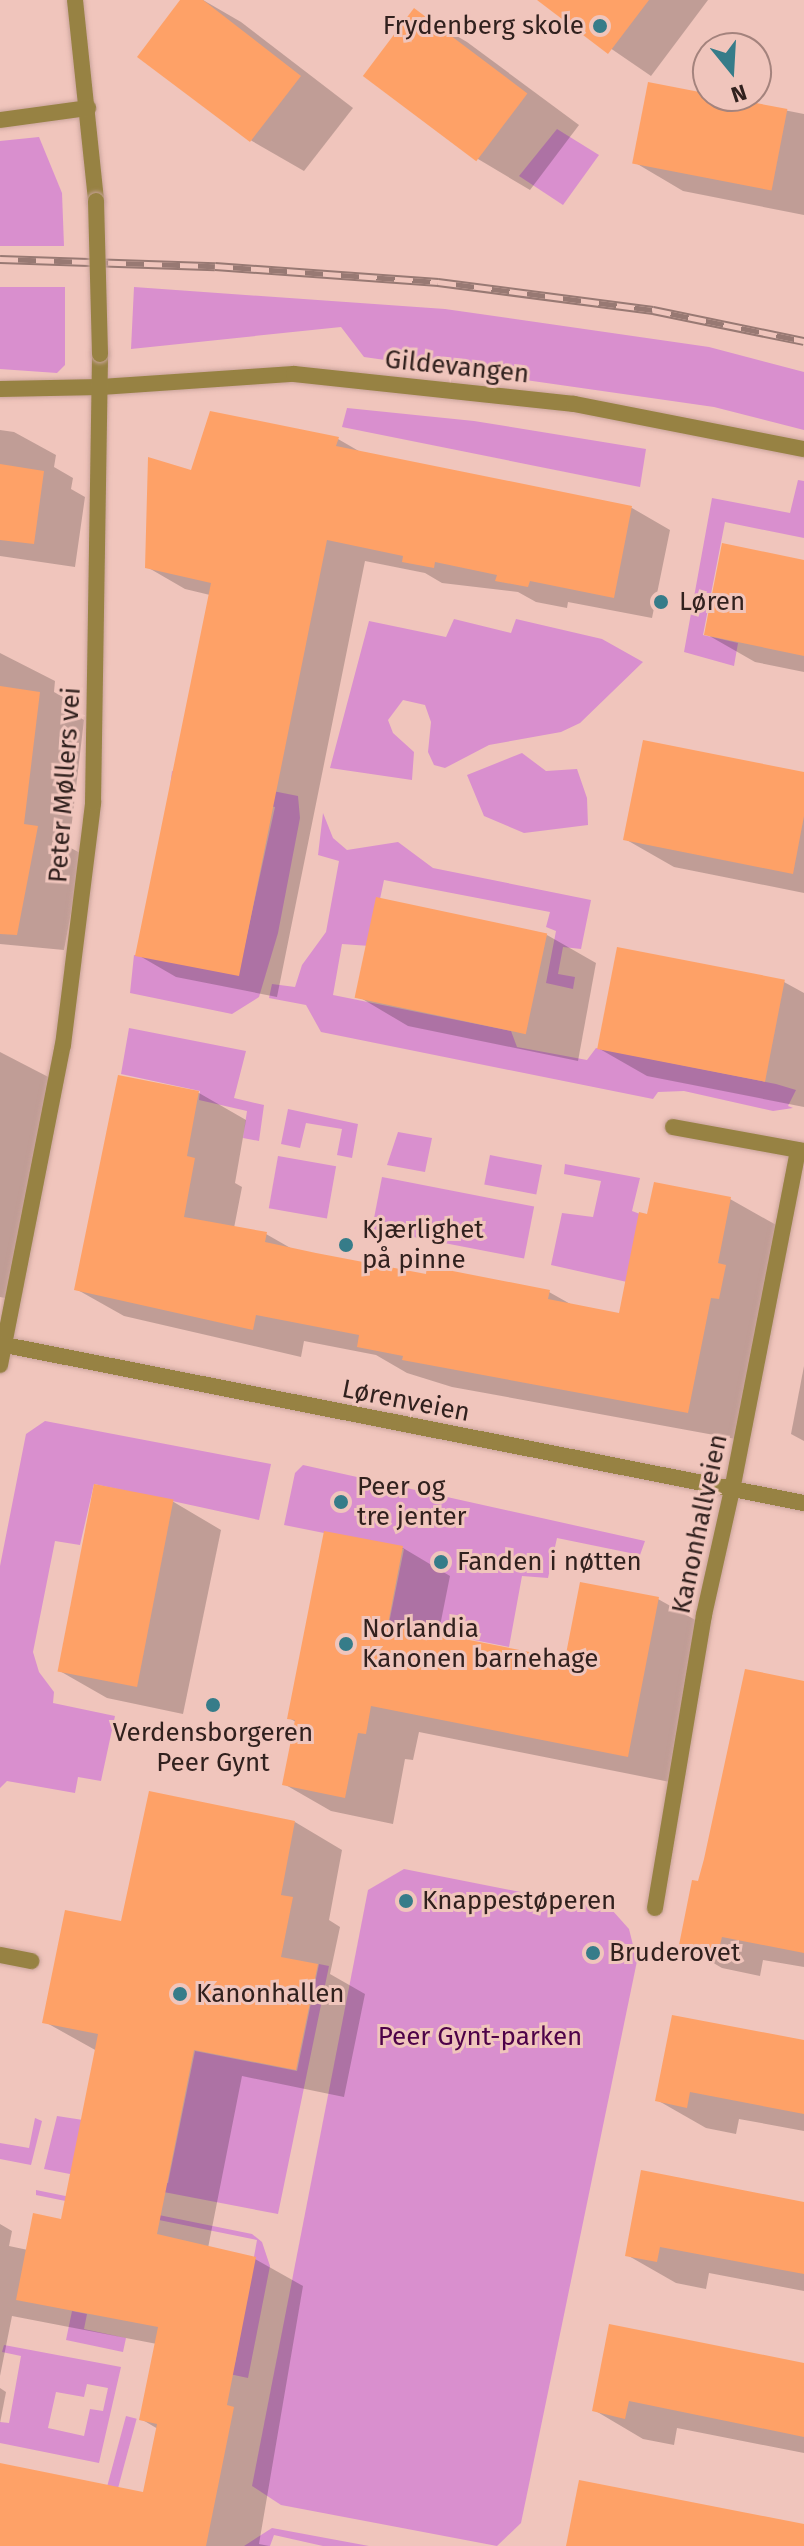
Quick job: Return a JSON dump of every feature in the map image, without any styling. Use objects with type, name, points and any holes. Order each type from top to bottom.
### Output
[{"type":"street","name":"Peter Møllers vei","points":[[0,1365],[63,1045],[93,803],[101,387],[96,201],[75,0]]},
{"type":"street","points":[[0,120],[88,108]]},
{"type":"street","name":"Gildevangen","points":[[0,389],[101,387],[294,374],[574,404],[804,449]]},
{"type":"street","points":[[673,1127],[801,1151]]},
{"type":"street","name":"Kanonhallveien","points":[[655,1908],[702,1630],[801,1151]]},
{"type":"street","name":"Lørenveien","points":[[2,1344],[804,1503]]},
{"type":"street","points":[[0,1955],[31,1961]]},
{"type":"green space","points":[[557,129],[599,155],[563,205],[519,176]]},
{"type":"green space","points":[[39,137],[62,193],[64,246],[0,246],[0,141]]},
{"type":"green space","points":[[0,287],[65,287],[65,365],[57,373],[0,369]]},
{"type":"green space","points":[[134,287],[445,309],[709,347],[804,372],[804,430],[714,407],[364,357],[341,327],[131,349]]},
{"type":"green space","points":[[347,408],[474,421],[646,449],[640,487],[342,427]]},
{"type":"green space","points":[[798,480],[804,481],[804,538],[725,522],[703,635],[738,643],[734,666],[684,652],[712,498],[790,513]]},
{"type":"green space","points":[[454,619],[511,633],[516,619],[602,639],[643,662],[580,723],[561,732],[489,745],[445,768],[434,765],[428,752],[431,722],[425,705],[403,700],[388,720],[393,733],[414,752],[412,780],[330,768],[369,621],[446,637]]},
{"type":"green space","points":[[522,753],[546,771],[577,769],[587,798],[588,825],[524,833],[484,816],[467,775]]},
{"type":"green space","points":[[172,771],[298,796],[300,818],[278,933],[259,997],[232,1014],[130,993],[134,955],[239,971],[275,807],[170,787]]},
{"type":"green space","points":[[323,813],[333,838],[347,850],[398,842],[433,868],[591,900],[581,949],[563,947],[558,974],[575,977],[573,989],[546,983],[556,931],[546,927],[550,912],[384,880],[370,946],[342,944],[333,995],[511,1031],[517,1047],[587,1060],[596,1048],[776,1084],[796,1090],[788,1106],[793,1108],[773,1111],[684,1091],[658,1092],[653,1099],[321,1032],[306,1005],[269,998],[272,984],[295,987],[302,965],[326,932],[339,861],[318,855]]},
{"type":"green space","points":[[129,1028],[246,1051],[234,1098],[264,1105],[259,1141],[243,1138],[247,1111],[199,1100],[200,1091],[121,1074]]},
{"type":"green space","points":[[288,1109],[358,1124],[352,1158],[337,1155],[342,1129],[306,1123],[300,1148],[281,1144]]},
{"type":"green space","points":[[398,1132],[432,1138],[425,1172],[387,1165]]},
{"type":"green space","points":[[490,1155],[542,1165],[536,1195],[484,1184]]},
{"type":"green space","points":[[278,1156],[336,1166],[327,1218],[269,1208]]},
{"type":"green space","points":[[565,1164],[640,1178],[632,1211],[640,1214],[627,1282],[551,1265],[562,1213],[593,1217],[601,1181],[564,1174]]},
{"type":"green space","points":[[382,1177],[534,1207],[524,1259],[372,1229]]},
{"type":"green space","points":[[45,1421],[271,1464],[259,1520],[94,1484],[80,1545],[55,1541],[33,1652],[39,1672],[54,1692],[53,1703],[115,1716],[101,1781],[78,1777],[75,1793],[7,1781],[0,1788],[0,1566],[26,1434]]},
{"type":"green space","points":[[303,1465],[645,1541],[640,1555],[557,1538],[548,1578],[522,1576],[509,1647],[389,1623],[404,1549],[284,1525],[295,1473]]},
{"type":"green space","name":"Peer Gynt-parken","points":[[404,1869],[612,1910],[629,1929],[637,1961],[521,2523],[497,2546],[281,2505],[252,2486],[368,1890]]},
{"type":"green space","points":[[319,1964],[329,1966],[278,2214],[44,2169],[57,2116],[83,2120],[75,2164],[168,2183],[195,2051],[297,2071]]},
{"type":"green space","points":[[35,2118],[42,2121],[31,2165],[0,2159],[0,2143],[29,2148]]},
{"type":"green space","points":[[36,2190],[252,2234],[262,2242],[270,2266],[248,2378],[201,2368],[235,2363],[257,2240],[36,2195]]},
{"type":"green space","points":[[72,2311],[87,2314],[84,2329],[126,2338],[123,2352],[66,2340]]},
{"type":"green space","points":[[4,2345],[121,2367],[99,2463],[0,2443],[0,2422],[9,2423],[21,2356],[2,2352]],"holes":[[[87,2384],[108,2388],[103,2411],[90,2409],[84,2436],[48,2428],[56,2392],[84,2397]]]},
{"type":"green space","points":[[126,2416],[137,2419],[112,2513],[101,2510]]},
{"type":"green space","points":[[272,2528],[369,2546],[323,2546],[274,2535],[270,2546],[244,2546]]},
{"type":"building","points":[[180,0],[203,0],[301,76],[250,142],[137,57]]},
{"type":"building","name":"Frydenberg skole","points":[[537,0],[649,0],[608,54]]},
{"type":"building","points":[[414,8],[527,93],[476,161],[363,76]]},
{"type":"building","points":[[648,82],[692,91],[692,112],[772,112],[772,106],[787,109],[772,191],[632,163]]},
{"type":"building","points":[[210,411],[339,437],[336,446],[632,506],[614,598],[530,581],[528,587],[495,581],[497,575],[435,562],[434,568],[402,562],[403,556],[327,540],[239,976],[135,956],[211,583],[145,568],[148,457],[191,470]]},
{"type":"building","points":[[0,464],[44,471],[34,544],[0,540]]},
{"type":"building","points":[[722,543],[804,560],[804,656],[704,635]]},
{"type":"building","points":[[0,686],[40,692],[24,824],[38,826],[17,935],[0,934]]},
{"type":"building","points":[[643,740],[804,772],[804,816],[793,874],[623,840]]},
{"type":"building","points":[[376,897],[547,933],[526,1034],[355,998]]},
{"type":"building","points":[[617,947],[785,980],[765,1082],[597,1049]]},
{"type":"building","points":[[118,1075],[199,1091],[187,1156],[195,1158],[184,1217],[267,1232],[265,1242],[316,1253],[426,1274],[427,1266],[550,1290],[548,1299],[619,1313],[639,1212],[647,1214],[654,1182],[731,1197],[718,1263],[726,1265],[719,1299],[711,1298],[688,1413],[402,1360],[403,1356],[357,1347],[359,1335],[256,1315],[253,1330],[74,1290]]},
{"type":"building","points":[[94,1484],[174,1499],[137,1687],[58,1671]]},
{"type":"building","points":[[324,1531],[403,1546],[388,1624],[565,1659],[580,1582],[659,1597],[628,1757],[371,1706],[366,1734],[358,1733],[345,1798],[282,1785],[295,1720],[287,1719]]},
{"type":"building","points":[[745,1669],[804,1681],[804,1953],[722,1937],[718,1953],[679,1945],[692,1880],[698,1881],[704,1859]]},
{"type":"building","points":[[149,1791],[295,1821],[281,1895],[293,1897],[281,1957],[318,1964],[296,2070],[194,2050],[157,2234],[256,2257],[227,2405],[234,2407],[206,2546],[0,2546],[0,2463],[143,2492],[157,2424],[139,2420],[158,2327],[16,2300],[33,2213],[61,2219],[98,2034],[42,2023],[65,1910],[121,1921]]},
{"type":"building","points":[[672,2015],[804,2040],[804,2114],[690,2092],[687,2108],[655,2101]]},
{"type":"building","points":[[641,2170],[804,2202],[804,2274],[660,2247],[657,2262],[625,2256]]},
{"type":"building","points":[[609,2324],[804,2363],[804,2437],[629,2401],[625,2419],[592,2411]]},
{"type":"building","points":[[579,2480],[804,2524],[804,2546],[566,2546]]},
{"type":"railway","points":[[0,259],[215,266],[438,282],[653,310],[804,341]]},
{"type":"place","name":"Frydenberg skole","points":[[600,26]]},
{"type":"place","name":"Løren","points":[[661,602]]},
{"type":"place","name":"Kjærlighet på pinne","points":[[346,1245]]},
{"type":"place","name":"Peer og tre jenter","points":[[341,1502]]},
{"type":"place","name":"Fanden i nøtten","points":[[441,1562]]},
{"type":"place","name":"Norlandia Kanonen barnehage","points":[[346,1644]]},
{"type":"place","name":"Verdensborgeren Peer Gynt","points":[[213,1705]]},
{"type":"place","name":"Knappestøperen","points":[[406,1901]]},
{"type":"place","name":"Bruderovet","points":[[593,1953]]},
{"type":"place","name":"Kanonhallen","points":[[180,1994]]}]
